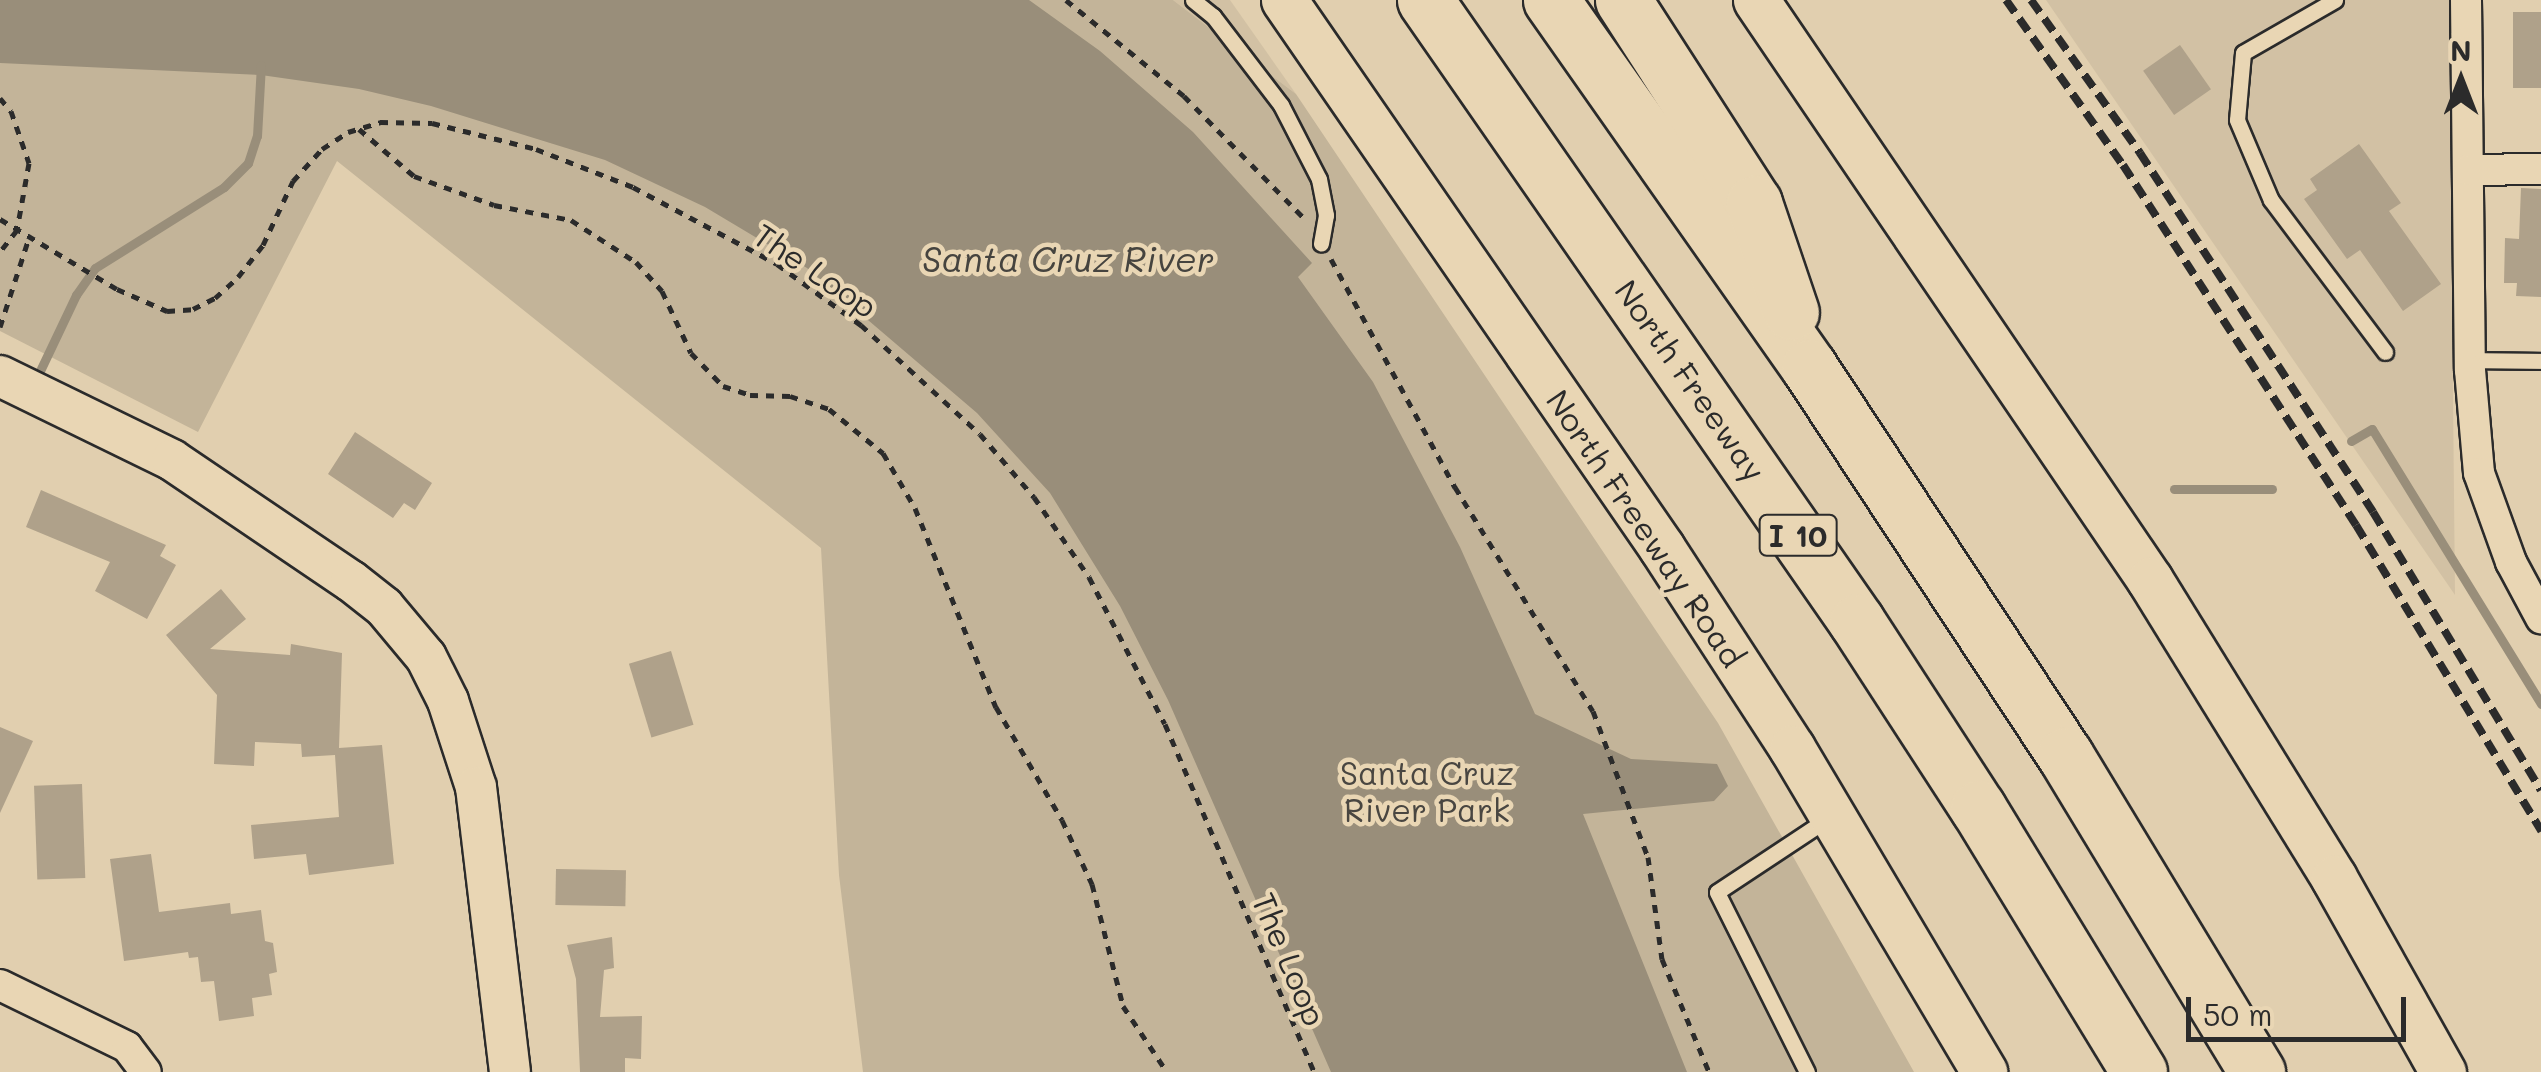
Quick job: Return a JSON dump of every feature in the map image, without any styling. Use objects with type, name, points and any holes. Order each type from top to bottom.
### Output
[{"type":"highway","points":[[1550,0],[1809,367],[2066,755],[2257,1072]]},
{"type":"highway","points":[[1623,0],[1754,203],[1809,367]]},
{"type":"highway","name":"North Freeway","points":[[1427,4],[1856,622],[1978,808],[2139,1072]]},
{"type":"main road","name":"North Freeway Road","points":[[1284,0],[1662,548],[1832,816],[1984,1072]]},
{"type":"main road","points":[[1756,0],[2150,580],[2334,878],[2443,1072]]},
{"type":"street","points":[[2466,0],[2470,360],[2479,473],[2533,589],[2541,618]]},
{"type":"street","points":[[2469,170],[2541,169]]},
{"type":"street","points":[[0,376],[172,460],[384,607],[426,657],[448,701],[476,787],[510,1072]]},
{"type":"street","points":[[0,985],[127,1047],[145,1068]]},
{"type":"lane","points":[[1193,0],[1213,16],[1289,120],[1319,179],[1326,214],[1321,244]]},
{"type":"lane","points":[[2335,0],[2243,53],[2237,120],[2271,200],[2385,352]]},
{"type":"lane","points":[[2470,360],[2541,361]]},
{"type":"lane","points":[[1807,1072],[1717,892],[1832,816]]},
{"type":"path","points":[[1066,0],[1184,96],[1303,218],[1345,279],[1454,487],[1593,711],[1639,824],[1662,959],[1709,1072]]},
{"type":"path","points":[[0,98],[11,111],[29,163],[17,230],[0,252]]},
{"type":"path","name":"The Loop","points":[[0,220],[118,289],[166,311],[193,309],[215,298],[263,245],[294,181],[322,149],[380,122],[432,122],[536,149],[634,187],[777,264],[861,325],[980,434],[1034,497],[1097,593],[1165,724],[1314,1072]]},
{"type":"path","points":[[359,129],[414,176],[494,205],[572,220],[636,262],[662,291],[691,353],[723,386],[750,395],[790,396],[830,408],[883,453],[915,508],[996,707],[1062,820],[1092,884],[1123,1006],[1167,1072]]},
{"type":"path","points":[[0,327],[29,238]]},
{"type":"shaded area","points":[[1173,0],[1230,0],[1296,94]]},
{"type":"shaded area","points":[[2046,0],[2449,0],[2455,595]]},
{"type":"green space","name":"Santa Cruz River Park","points":[[0,0],[1173,0],[1296,94],[1718,723],[1914,1072],[863,1072],[839,875],[821,548],[337,161],[198,432],[0,331]]},
{"type":"water","name":"Santa Cruz River","points":[[0,0],[1029,0],[1100,51],[1193,132],[1312,263],[1298,277],[1373,382],[1460,547],[1535,714],[1631,759],[1717,764],[1728,786],[1714,801],[1583,814],[1687,1072],[1331,1072],[1168,700],[1120,606],[1050,493],[977,413],[807,268],[705,207],[605,160],[431,106],[359,89],[261,75],[0,63]]},
{"type":"building","points":[[2513,12],[2541,12],[2541,88],[2513,88]]},
{"type":"building","points":[[2180,45],[2211,89],[2174,115],[2143,71]]},
{"type":"building","points":[[2359,144],[2401,203],[2389,211],[2441,284],[2403,311],[2360,250],[2347,259],[2304,199],[2317,190],[2310,179]]},
{"type":"building","points":[[2521,188],[2541,189],[2541,297],[2516,296],[2517,283],[2504,283],[2505,238],[2519,239]]},
{"type":"building","points":[[355,432],[432,483],[415,510],[404,503],[393,518],[328,474]]},
{"type":"building","points":[[41,490],[166,545],[160,556],[176,565],[147,619],[95,591],[110,562],[26,527]]},
{"type":"building","points":[[221,589],[246,619],[210,649],[290,655],[291,644],[342,653],[339,748],[382,745],[394,864],[309,875],[306,854],[254,859],[251,825],[339,817],[335,755],[302,757],[301,744],[255,742],[254,766],[214,764],[217,695],[166,635]]},
{"type":"building","points":[[671,651],[694,725],[651,737],[629,664]]},
{"type":"building","points":[[0,727],[33,741],[0,813]]},
{"type":"building","points":[[82,784],[85,878],[37,880],[34,786]]},
{"type":"building","points":[[151,854],[159,912],[230,903],[231,914],[261,910],[265,941],[273,943],[277,972],[269,974],[272,995],[252,998],[254,1016],[219,1021],[214,981],[201,982],[198,957],[189,958],[188,952],[124,961],[110,859]]},
{"type":"building","points":[[556,869],[626,870],[625,906],[555,905]]},
{"type":"building","points":[[612,937],[614,968],[604,970],[600,1017],[642,1016],[641,1059],[625,1058],[625,1072],[580,1072],[576,979],[567,945]]},
{"type":"waterway","points":[[38,375],[76,295],[95,268],[224,187],[248,163],[257,136],[261,65]]},
{"type":"waterway","points":[[2351,441],[2372,429],[2541,704]]},
{"type":"waterway","points":[[2174,489],[2272,489]]},
{"type":"railway","points":[[2006,0],[2123,165],[2356,525],[2541,831]]},
{"type":"railway","points":[[2031,0],[2140,153],[2373,512],[2541,790]]}]
